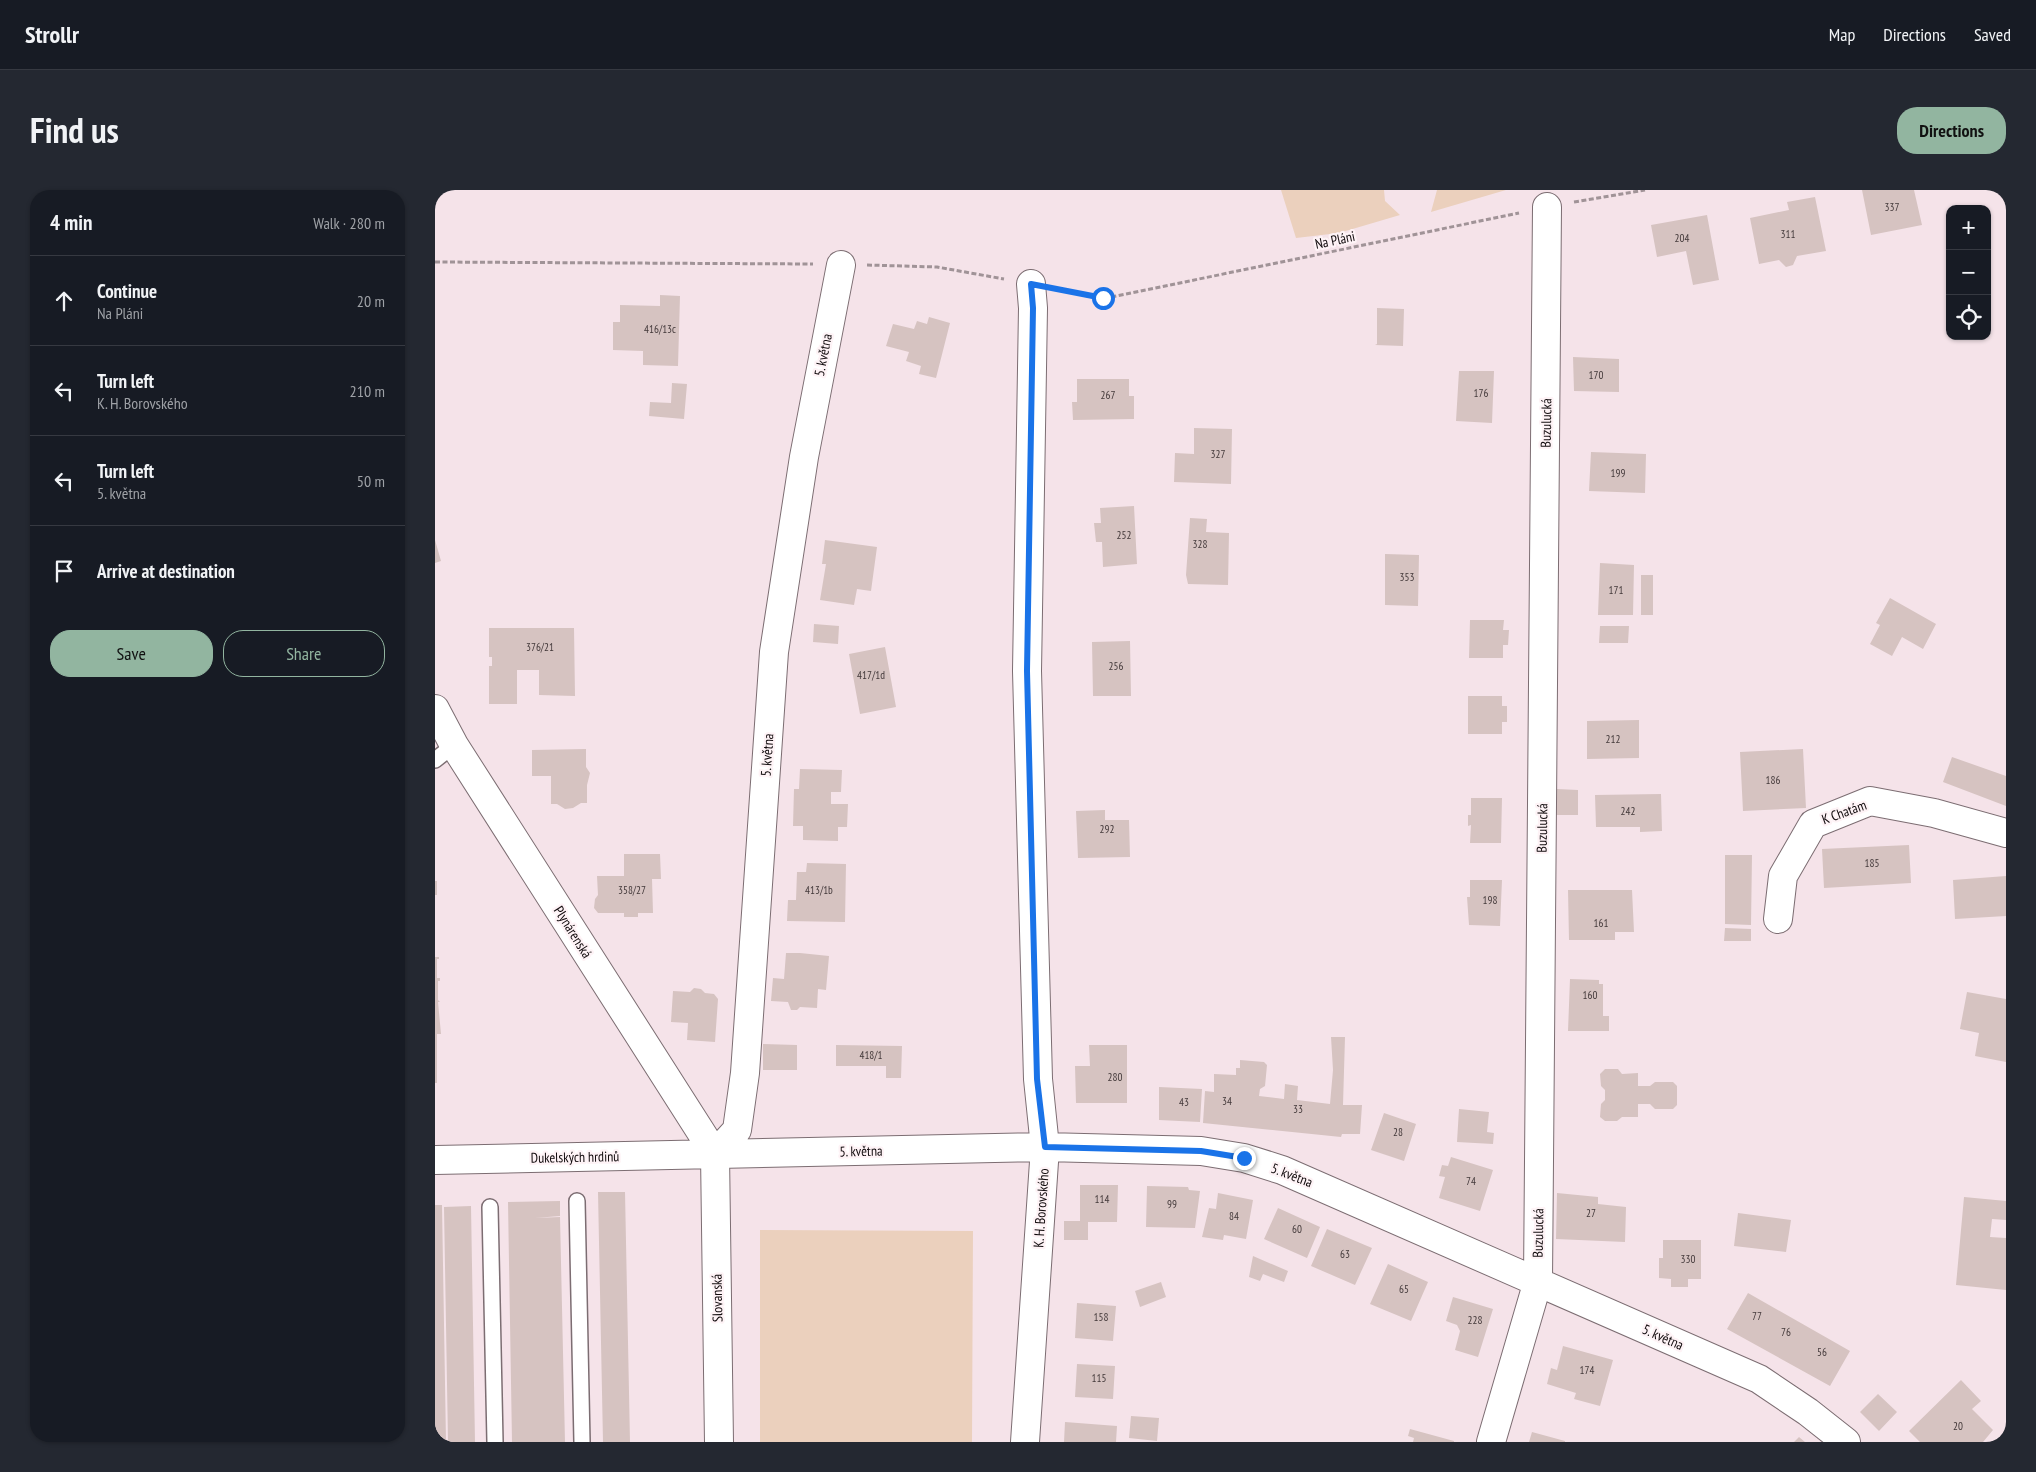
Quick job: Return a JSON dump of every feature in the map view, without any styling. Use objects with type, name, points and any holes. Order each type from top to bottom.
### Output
[{"type":"street","name":"Buzulucká","points":[[1491,1442],[1538,1281],[1547,207]]},
{"type":"street","name":"5. května","points":[[715,1154],[737,1130],[745,1073],[774,652],[804,457],[841,264]]},
{"type":"street","name":"K. H. Borovského","points":[[1025,1442],[1045,1147],[1037,1079],[1027,671],[1033,308],[1031,284]]},
{"type":"street","name":"Plynárenská","points":[[435,709],[445,752],[715,1154]]},
{"type":"street","name":"K Chatám","points":[[1778,919],[1783,876],[1813,824],[1870,801],[1934,813],[2006,833]]},
{"type":"street","name":"5. května","points":[[715,1154],[1045,1147],[1201,1151],[1244,1158],[1281,1170],[1759,1379],[1808,1412],[1845,1442]]},
{"type":"street","name":"Dukelských hrdinů","points":[[435,1160],[715,1154]]},
{"type":"street","name":"Slovanská","points":[[715,1154],[719,1442]]},
{"type":"lane","points":[[577,1202],[582,1442]]},
{"type":"lane","points":[[490,1207],[495,1442]]},
{"type":"path","name":"Na Pláni","points":[[435,262],[841,264],[937,267],[1103,298],[1547,207],[1645,190]]},
{"type":"shaded area","points":[[1281,190],[1384,190],[1385,201],[1400,215],[1339,233],[1296,238]]},
{"type":"shaded area","points":[[1437,190],[1506,190],[1431,212]]},
{"type":"shaded area","points":[[760,1230],[973,1231],[972,1442],[760,1442]]},
{"type":"building","points":[[1862,190],[1914,190],[1922,225],[1871,235]]},
{"type":"building","points":[[1815,197],[1826,251],[1797,256],[1793,265],[1786,267],[1779,260],[1759,264],[1750,218],[1789,210],[1787,202]]},
{"type":"building","points":[[1707,215],[1719,280],[1693,285],[1686,251],[1657,257],[1651,225]]},
{"type":"building","points":[[660,295],[680,296],[678,366],[643,365],[643,351],[613,350],[613,322],[620,322],[620,305],[660,306]]},
{"type":"building","points":[[1377,308],[1404,309],[1403,346],[1375,345],[1377,344]]},
{"type":"building","points":[[929,317],[950,323],[936,378],[919,374],[921,366],[906,361],[909,352],[886,346],[893,324],[914,329],[917,321],[927,324]]},
{"type":"building","points":[[1573,357],[1619,359],[1619,392],[1574,391]]},
{"type":"building","points":[[1459,371],[1494,371],[1492,423],[1456,421]]},
{"type":"building","points":[[1077,379],[1129,379],[1129,396],[1134,396],[1134,419],[1073,420],[1072,402],[1077,402]]},
{"type":"building","points":[[672,383],[687,384],[684,419],[649,416],[650,402],[671,403]]},
{"type":"building","points":[[1194,428],[1232,429],[1231,484],[1174,482],[1175,453],[1194,454]]},
{"type":"building","points":[[1591,452],[1646,454],[1645,493],[1589,491]]},
{"type":"building","points":[[1134,506],[1137,564],[1103,567],[1102,542],[1096,542],[1094,523],[1101,523],[1100,508]]},
{"type":"building","points":[[1190,518],[1207,519],[1206,532],[1229,533],[1228,585],[1188,584],[1186,575]]},
{"type":"building","points":[[435,540],[441,561],[435,563]]},
{"type":"building","points":[[825,540],[877,547],[871,591],[857,589],[854,605],[820,600],[826,564],[822,564]]},
{"type":"building","points":[[1385,554],[1419,555],[1418,606],[1385,605]]},
{"type":"building","points":[[1600,563],[1634,565],[1633,615],[1598,615]]},
{"type":"building","points":[[1641,575],[1653,575],[1653,615],[1641,615]]},
{"type":"building","points":[[1890,598],[1936,624],[1923,649],[1902,637],[1892,656],[1870,644],[1880,625],[1876,623]]},
{"type":"building","points":[[1470,620],[1504,620],[1503,630],[1509,630],[1508,645],[1503,645],[1503,658],[1469,658]]},
{"type":"building","points":[[814,624],[839,626],[838,644],[813,642]]},
{"type":"building","points":[[1600,626],[1629,626],[1628,643],[1599,643]]},
{"type":"building","points":[[489,628],[574,628],[575,696],[539,695],[539,670],[517,670],[517,704],[489,704],[489,666],[492,666],[492,657],[489,657]]},
{"type":"building","points":[[1130,641],[1131,696],[1093,696],[1092,642]]},
{"type":"building","points":[[885,647],[896,707],[860,714],[849,654]]},
{"type":"building","points":[[1468,696],[1502,696],[1502,706],[1507,706],[1507,722],[1502,722],[1502,734],[1468,734]]},
{"type":"building","points":[[1639,720],[1639,758],[1587,759],[1587,721]]},
{"type":"building","points":[[586,749],[586,767],[590,773],[587,785],[587,803],[581,803],[573,808],[565,809],[557,804],[551,804],[551,776],[532,776],[532,750]]},
{"type":"building","points":[[1803,749],[1806,808],[1743,811],[1740,752]]},
{"type":"building","points":[[1952,757],[2006,776],[2006,806],[1943,782]]},
{"type":"building","points":[[800,769],[842,770],[841,792],[831,792],[831,804],[848,804],[847,827],[838,827],[838,841],[803,840],[803,826],[793,826],[794,789],[799,789]]},
{"type":"building","points":[[1557,789],[1578,790],[1578,815],[1556,815]]},
{"type":"building","points":[[1661,794],[1662,831],[1640,832],[1640,827],[1596,827],[1595,795]]},
{"type":"building","points":[[1471,798],[1502,798],[1501,843],[1470,843],[1471,825],[1468,826],[1468,815],[1471,815]]},
{"type":"building","points":[[1105,810],[1105,820],[1129,820],[1130,857],[1078,858],[1076,811]]},
{"type":"building","points":[[1909,845],[1911,883],[1824,888],[1822,849]]},
{"type":"building","points":[[624,854],[660,854],[661,879],[652,879],[653,913],[638,913],[638,917],[624,917],[624,913],[598,913],[594,908],[595,899],[598,895],[597,876],[624,876]]},
{"type":"building","points":[[1725,855],[1752,855],[1751,925],[1725,924]]},
{"type":"building","points":[[807,863],[846,864],[845,922],[787,921],[788,900],[796,900],[797,872],[806,872]]},
{"type":"building","points":[[2006,876],[2006,916],[1955,919],[1953,880]]},
{"type":"building","points":[[1470,880],[1502,880],[1500,926],[1469,925],[1467,897],[1470,897]]},
{"type":"building","points":[[435,881],[437,881],[437,895],[435,895]]},
{"type":"building","points":[[1568,890],[1632,890],[1634,932],[1615,932],[1615,940],[1569,940]]},
{"type":"building","points":[[1725,928],[1751,929],[1751,941],[1724,941]]},
{"type":"building","points":[[786,953],[829,956],[826,990],[818,989],[817,1008],[800,1007],[797,1010],[791,1010],[788,1002],[771,1001],[773,978],[784,979]]},
{"type":"building","points":[[435,957],[439,957],[437,959],[437,978],[440,978],[440,981],[438,981],[438,1000],[440,1002],[438,1002],[441,1034],[437,1034],[437,1083],[435,1083]]},
{"type":"building","points":[[1570,979],[1599,980],[1599,984],[1603,984],[1603,1016],[1609,1016],[1609,1031],[1568,1031]]},
{"type":"building","points":[[694,988],[701,989],[705,993],[714,994],[718,999],[715,1042],[687,1040],[688,1023],[671,1022],[673,991],[690,992]]},
{"type":"building","points":[[1967,992],[2006,999],[2006,1062],[1975,1056],[1979,1033],[1960,1029]]},
{"type":"building","points":[[1331,1037],[1345,1037],[1343,1105],[1362,1105],[1360,1134],[1342,1134],[1341,1137],[1203,1123],[1205,1091],[1214,1092],[1214,1074],[1236,1075],[1236,1068],[1240,1068],[1240,1060],[1264,1062],[1267,1065],[1265,1086],[1260,1089],[1259,1096],[1284,1099],[1285,1084],[1298,1086],[1297,1100],[1330,1104],[1333,1070]]},
{"type":"building","points":[[763,1044],[797,1045],[797,1070],[763,1070]]},
{"type":"building","points":[[836,1045],[902,1046],[901,1078],[886,1078],[886,1066],[836,1066]]},
{"type":"building","points":[[1089,1045],[1127,1045],[1127,1103],[1076,1103],[1075,1066],[1090,1066]]},
{"type":"building","points":[[1605,1069],[1618,1069],[1622,1074],[1638,1073],[1638,1086],[1650,1086],[1655,1082],[1673,1082],[1677,1086],[1677,1105],[1673,1109],[1655,1109],[1650,1104],[1638,1104],[1638,1117],[1622,1117],[1617,1121],[1605,1121],[1600,1117],[1601,1104],[1605,1100],[1605,1090],[1601,1086],[1600,1074]]},
{"type":"building","points":[[1159,1087],[1202,1089],[1200,1122],[1159,1120]]},
{"type":"building","points":[[1459,1109],[1489,1112],[1487,1132],[1494,1133],[1493,1144],[1457,1142]]},
{"type":"building","points":[[1384,1113],[1416,1124],[1404,1161],[1371,1150]]},
{"type":"building","points":[[1451,1157],[1493,1170],[1480,1211],[1439,1198],[1445,1177],[1439,1176],[1442,1165],[1448,1166]]},
{"type":"building","points":[[1080,1185],[1118,1185],[1117,1222],[1088,1222],[1088,1240],[1064,1240],[1064,1221],[1080,1221]]},
{"type":"building","points":[[1147,1186],[1188,1187],[1189,1190],[1200,1191],[1195,1228],[1146,1227]]},
{"type":"building","points":[[598,1192],[625,1192],[630,1442],[603,1442]]},
{"type":"building","points":[[1218,1193],[1253,1200],[1246,1239],[1224,1235],[1223,1240],[1202,1237],[1209,1208],[1216,1209]]},
{"type":"building","points":[[1557,1193],[1598,1197],[1598,1204],[1626,1207],[1625,1242],[1556,1239]]},
{"type":"building","points":[[1964,1197],[2006,1201],[2006,1220],[1992,1219],[1990,1237],[2006,1238],[2006,1290],[1956,1285]]},
{"type":"building","points":[[560,1201],[560,1216],[535,1218],[560,1217],[565,1442],[512,1442],[508,1202]]},
{"type":"building","points":[[435,1205],[442,1205],[446,1442],[435,1442]]},
{"type":"building","points":[[471,1206],[475,1442],[448,1442],[444,1207]]},
{"type":"building","points":[[1278,1208],[1320,1227],[1307,1258],[1264,1239]]},
{"type":"building","points":[[1738,1213],[1791,1220],[1786,1252],[1734,1246]]},
{"type":"building","points":[[1327,1229],[1372,1248],[1355,1285],[1311,1266]]},
{"type":"building","points":[[1663,1240],[1701,1240],[1701,1279],[1688,1279],[1688,1287],[1671,1287],[1671,1279],[1659,1278],[1659,1258],[1663,1258]]},
{"type":"building","points":[[1253,1256],[1288,1271],[1284,1282],[1263,1274],[1260,1281],[1249,1277]]},
{"type":"building","points":[[1388,1264],[1428,1282],[1411,1321],[1370,1304]]},
{"type":"building","points":[[1161,1282],[1166,1297],[1140,1307],[1135,1291]]},
{"type":"building","points":[[1748,1293],[1850,1351],[1830,1386],[1727,1329]]},
{"type":"building","points":[[1453,1297],[1493,1309],[1478,1357],[1455,1350],[1460,1331],[1457,1325],[1446,1321]]},
{"type":"building","points":[[1077,1303],[1116,1306],[1113,1341],[1075,1338]]},
{"type":"building","points":[[1563,1346],[1613,1360],[1600,1406],[1574,1399],[1576,1393],[1547,1384],[1551,1368],[1557,1370]]},
{"type":"building","points":[[1077,1364],[1115,1366],[1113,1399],[1075,1397]]},
{"type":"building","points":[[1961,1380],[1981,1401],[1972,1409],[1993,1430],[1983,1442],[1920,1442],[1909,1431]]},
{"type":"building","points":[[1878,1394],[1897,1412],[1879,1431],[1860,1412]]},
{"type":"building","points":[[1131,1416],[1159,1418],[1157,1441],[1129,1438]]},
{"type":"building","points":[[1065,1422],[1117,1426],[1116,1442],[1064,1442]]},
{"type":"building","points":[[1410,1429],[1454,1442],[1413,1442],[1414,1438],[1408,1436]]},
{"type":"building","points":[[1532,1432],[1565,1441],[1565,1442],[1529,1442]]},
{"type":"building","points":[[1799,1437],[1805,1442],[1794,1442]]},
{"type":"route","points":[[1103,298],[1031,284],[1033,308],[1027,671],[1037,1079],[1045,1147],[1201,1151],[1244,1158]]}]
